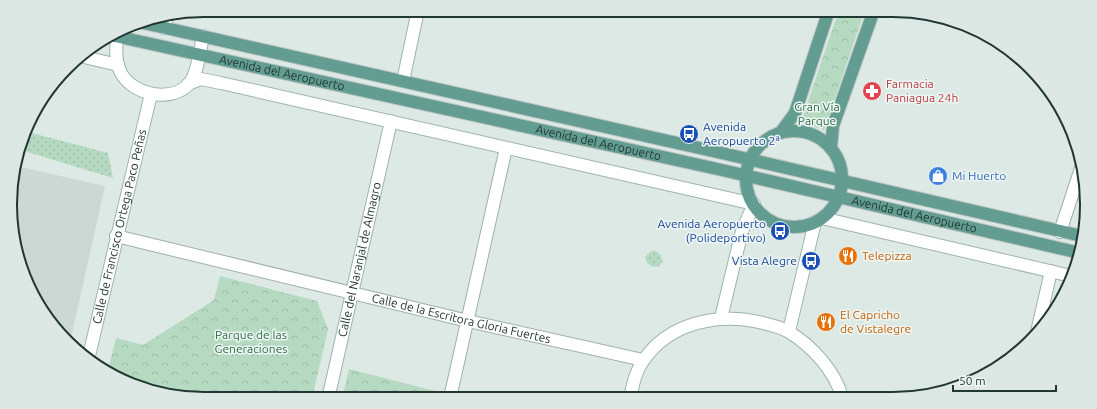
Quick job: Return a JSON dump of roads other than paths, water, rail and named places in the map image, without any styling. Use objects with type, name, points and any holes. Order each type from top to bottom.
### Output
[{"type":"main road","points":[[781,132],[796,131],[812,134],[820,138],[831,148],[839,162],[842,181],[838,198],[833,207],[818,220],[792,227],[776,223],[763,215],[754,204],[747,188],[746,176],[750,160],[761,144],[781,132],[795,113],[827,17]]},
{"type":"main road","points":[[831,148],[833,126],[872,17]]},
{"type":"main road","name":"Avenida del Aeropuerto","points":[[165,22],[203,36],[1077,235]]},
{"type":"main road","name":"Avenida del Aeropuerto","points":[[120,37],[746,176],[1074,252]]},
{"type":"street","points":[[403,81],[417,17]]},
{"type":"street","points":[[188,84],[193,75],[203,36]]},
{"type":"street","points":[[116,39],[118,65],[122,74],[131,83],[151,94]]},
{"type":"street","points":[[88,58],[118,65]]},
{"type":"street","name":"Avenida del Aeropuerto","points":[[151,94],[164,95],[175,93],[188,84],[201,79],[754,204]]},
{"type":"street","name":"Calle de Francisco Ortega Paco Peñas","points":[[90,353],[116,236],[151,94]]},
{"type":"street","name":"Calle del Naranjal de Almagro","points":[[330,392],[391,121]]},
{"type":"street","points":[[451,392],[506,148]]},
{"type":"street","points":[[1060,232],[1078,180]]},
{"type":"street","points":[[721,318],[742,231],[754,204]]},
{"type":"street","points":[[789,332],[818,220]]},
{"type":"street","name":"Avenida del Aeropuerto","points":[[818,220],[1066,275]]},
{"type":"street","name":"Calle de la Escritora Gloria Fuertes","points":[[116,236],[468,321],[643,360]]},
{"type":"street","points":[[1040,321],[1051,271]]},
{"type":"street","points":[[631,392],[635,374],[643,360],[672,333],[688,325],[721,318],[750,319],[776,326],[789,332],[818,357],[836,381],[840,392]]},
{"type":"place","name":"Farmacia Paniagua 24h","points":[[872,91]]},
{"type":"place","name":"Avenida Aeropuerto 2ª","points":[[689,134]]},
{"type":"place","name":"Mi Huerto","points":[[938,176]]},
{"type":"place","name":"Avenida Aeropuerto (Polideportivo)","points":[[780,231]]},
{"type":"place","name":"Telepizza","points":[[848,256]]},
{"type":"place","name":"Vista Alegre","points":[[811,261]]},
{"type":"place","name":"El Capricho de Vistalegre","points":[[826,322]]},
{"type":"park label","name":"Gran Vía Parque","points":[[817,114]]},
{"type":"park label","name":"Parque de las Generaciones","points":[[251,342]]}]
